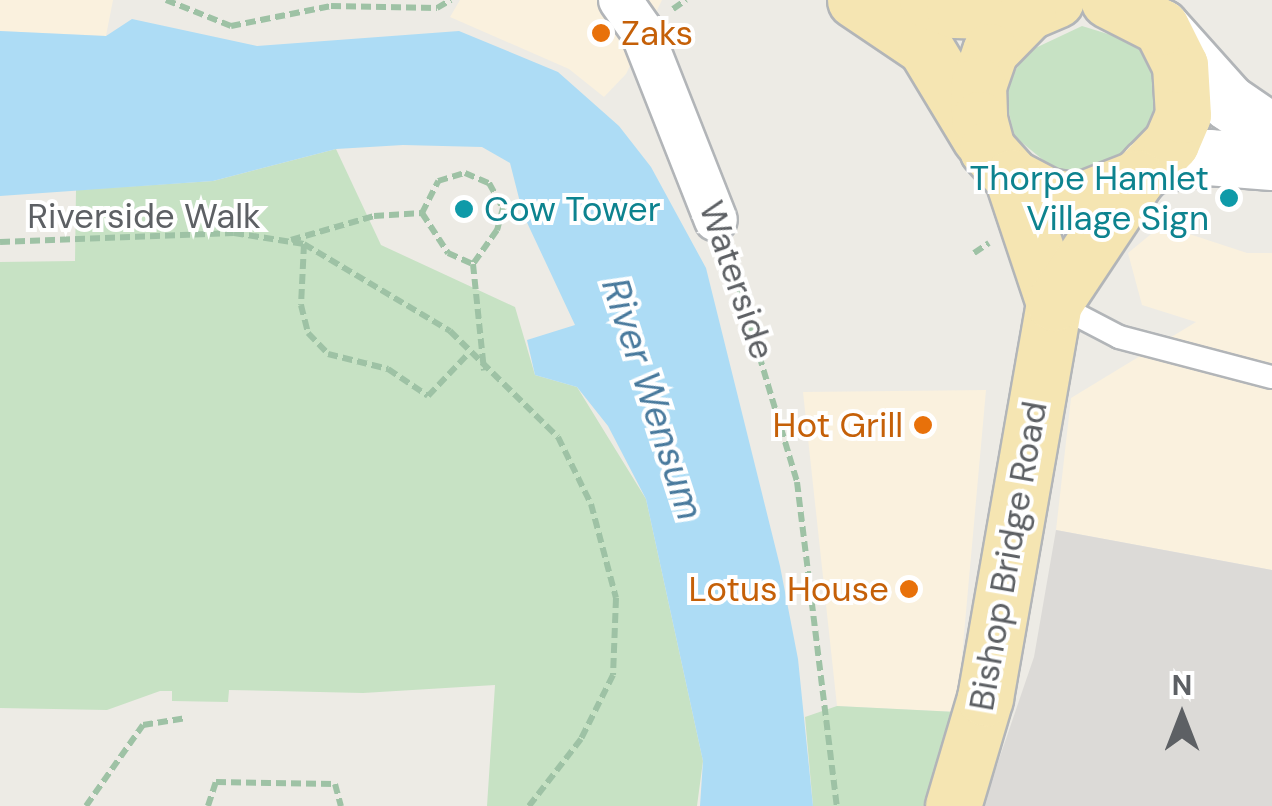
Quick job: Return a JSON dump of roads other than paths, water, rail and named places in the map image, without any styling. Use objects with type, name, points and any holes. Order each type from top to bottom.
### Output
[{"type":"main road","points":[[855,0],[925,47],[999,163],[1048,196],[1078,201],[1143,172],[1208,157],[1272,162]]},
{"type":"main road","points":[[927,0],[954,10],[1044,3]]},
{"type":"main road","points":[[999,163],[978,84],[990,51],[1044,3]]},
{"type":"main road","points":[[1129,8],[1228,102],[1272,132]]},
{"type":"main road","name":"Bishop Bridge Road","points":[[954,806],[985,698],[1054,303],[1098,229],[1170,143],[1183,115],[1180,65],[1129,8]]},
{"type":"main road","name":"Bishop Bridge Road","points":[[999,163],[1054,303]]},
{"type":"street","name":"Waterside","points":[[620,0],[641,30],[716,220]]},
{"type":"lane","points":[[1054,303],[1119,337],[1272,378]]},
{"type":"water","name":"River Wensum","points":[[132,19],[257,46],[459,31],[558,72],[619,126],[651,167],[706,268],[780,566],[798,659],[813,806],[700,806],[703,761],[646,499],[608,426],[577,387],[535,375],[527,340],[575,325],[523,214],[510,163],[482,147],[403,145],[336,149],[213,181],[0,196],[0,31],[106,36]]},
{"type":"place","name":"Zaks","points":[[601,33]]},
{"type":"place","name":"Thorpe Hamlet Village Sign","points":[[1229,198]]},
{"type":"place","name":"Cow Tower","points":[[464,209]]},
{"type":"place","name":"Hot Grill","points":[[923,425]]},
{"type":"place","name":"Lotus House","points":[[909,589]]}]
